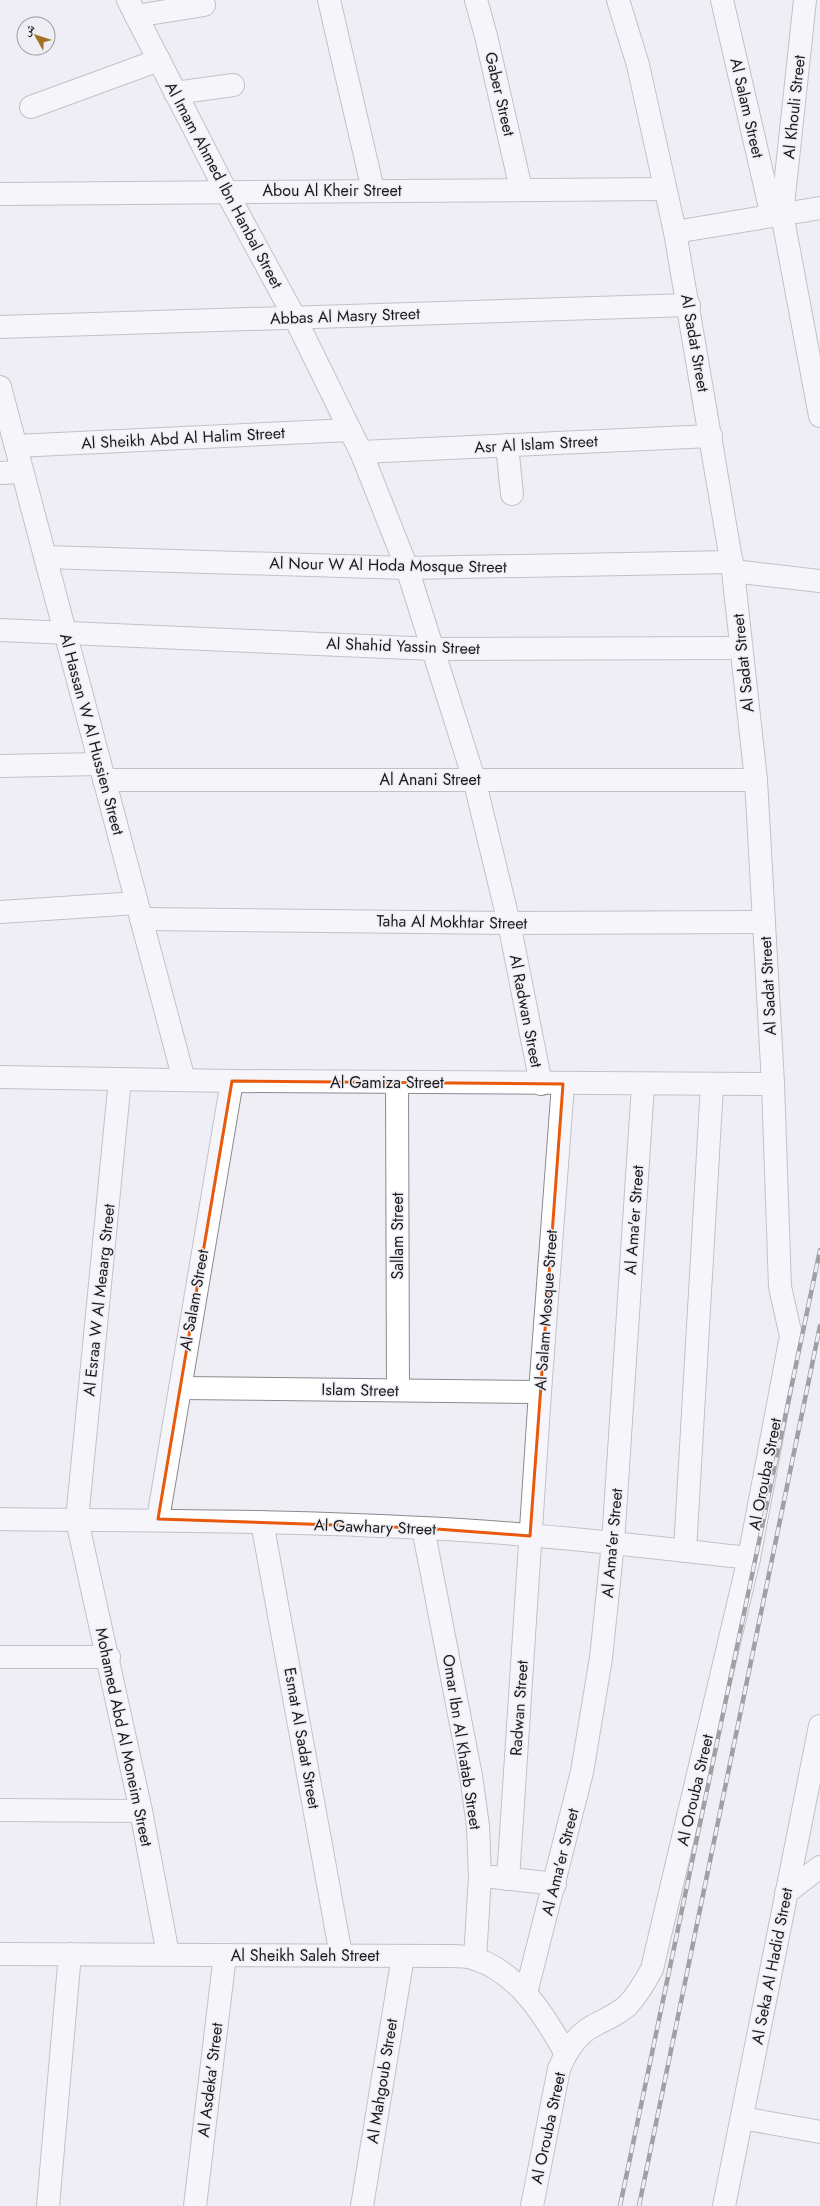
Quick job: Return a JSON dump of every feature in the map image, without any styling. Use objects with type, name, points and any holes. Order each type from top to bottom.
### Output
[{"type":"street","points":[[329,0],[373,190]]},
{"type":"street","name":"Gaber Street","points":[[476,0],[486,36],[521,189]]},
{"type":"street","name":"Al Sadat Street","points":[[618,0],[638,65],[675,232],[689,305],[732,567],[756,780],[773,1084],[780,1287],[791,1336]]},
{"type":"street","name":"Al Salam Street","points":[[722,0],[777,215]]},
{"type":"street","name":"Al Khouli Street","points":[[777,215],[805,0]]},
{"type":"street","points":[[132,8],[204,5]]},
{"type":"street","name":"Al Imam Ahmed Ibn Hanbal Street","points":[[132,8],[226,191],[295,318],[361,452],[407,568]]},
{"type":"street","points":[[31,107],[159,60]]},
{"type":"street","points":[[175,93],[233,84]]},
{"type":"street","name":"Abou Al Kheir Street","points":[[0,194],[226,191],[665,189]]},
{"type":"street","points":[[675,232],[820,208]]},
{"type":"street","points":[[777,215],[820,416]]},
{"type":"street","name":"Abbas Al Masry Street","points":[[0,327],[689,305]]},
{"type":"street","name":"Al Hassan W Al Hussien Street","points":[[0,387],[184,1080]]},
{"type":"street","name":"Al Sheikh Abd Al Halim Street","points":[[16,446],[350,430]]},
{"type":"street","name":"Asr Al Islam Street","points":[[361,452],[711,436]]},
{"type":"street","points":[[507,445],[512,494]]},
{"type":"street","points":[[0,473],[22,472]]},
{"type":"street","name":"Al Nour W Al Hoda Mosque Street","points":[[45,556],[407,568],[732,567],[820,581]]},
{"type":"street","name":"Al Radwan Street","points":[[407,568],[434,649],[474,779],[509,923],[541,1084]]},
{"type":"street","name":"Al Shahid Yassin Street","points":[[0,630],[434,649],[741,648]]},
{"type":"street","name":"Al Anani Street","points":[[0,766],[102,772],[474,779],[756,780]]},
{"type":"street","name":"Taha Al Mokhtar Street","points":[[0,912],[139,911],[509,923],[764,922]]},
{"type":"street","name":"Al Gamiza Street","points":[[0,1077],[643,1085],[773,1084]]},
{"type":"street","name":"Al Esraa W Al Meaarg Street","points":[[77,1520],[120,1079]]},
{"type":"street","name":"Al Salam Street","points":[[158,1520],[232,1081]]},
{"type":"street","name":"Sallam Street","points":[[397,1082],[398,1390]]},
{"type":"street","name":"Al Salam Mosque Street","points":[[530,1536],[564,1084]]},
{"type":"street","name":"Al Ama'er Street","points":[[526,1993],[555,1884],[582,1772],[601,1658],[613,1543],[643,1085]]},
{"type":"street","points":[[686,1551],[712,1085]]},
{"type":"street","name":"Al Orouba Street","points":[[532,2206],[559,2069],[566,2054],[577,2038],[587,2030],[610,2019],[627,2005],[642,1988],[652,1969],[749,1558],[791,1336]]},
{"type":"street","name":"Islam Street","points":[[180,1388],[540,1392]]},
{"type":"street","name":"Al Gawhary Street","points":[[0,1519],[262,1522],[423,1528],[613,1543],[749,1558]]},
{"type":"street","name":"Mohamed Abd Al Moneim Street","points":[[77,1520],[109,1657],[141,1811],[168,1954]]},
{"type":"street","name":"Esmat Al Sadat Street","points":[[262,1522],[341,1955]]},
{"type":"street","name":"Omar Ibn Al Khatab Street","points":[[423,1528],[471,1776],[478,1826],[480,1876],[476,1958]]},
{"type":"street","name":"Radwan Street","points":[[508,1879],[530,1536]]},
{"type":"street","points":[[0,1657],[109,1657]]},
{"type":"street","name":"Al Seka Al Hadid Street","points":[[724,2206],[820,1726]]},
{"type":"street","points":[[0,1810],[141,1811]]},
{"type":"street","points":[[786,1893],[820,1867]]},
{"type":"street","points":[[480,1876],[555,1884]]},
{"type":"street","name":"Al Sheikh Saleh Street","points":[[0,1954],[225,1954],[442,1956],[476,1958],[500,1972],[526,1993],[547,2020],[566,2054]]},
{"type":"street","points":[[48,2206],[70,1954]]},
{"type":"street","name":"Al Asdeka' Street","points":[[195,2206],[225,1954]]},
{"type":"street","name":"Al Mahgoub Street","points":[[362,2206],[403,1956]]},
{"type":"street","points":[[742,2118],[820,2132]]},
{"type":"highlighted area","points":[[232,1081],[563,1084],[530,1536],[423,1528],[158,1519]]},
{"type":"railway","points":[[620,2206],[820,1250]]},
{"type":"railway","points":[[639,2206],[820,1326]]}]
